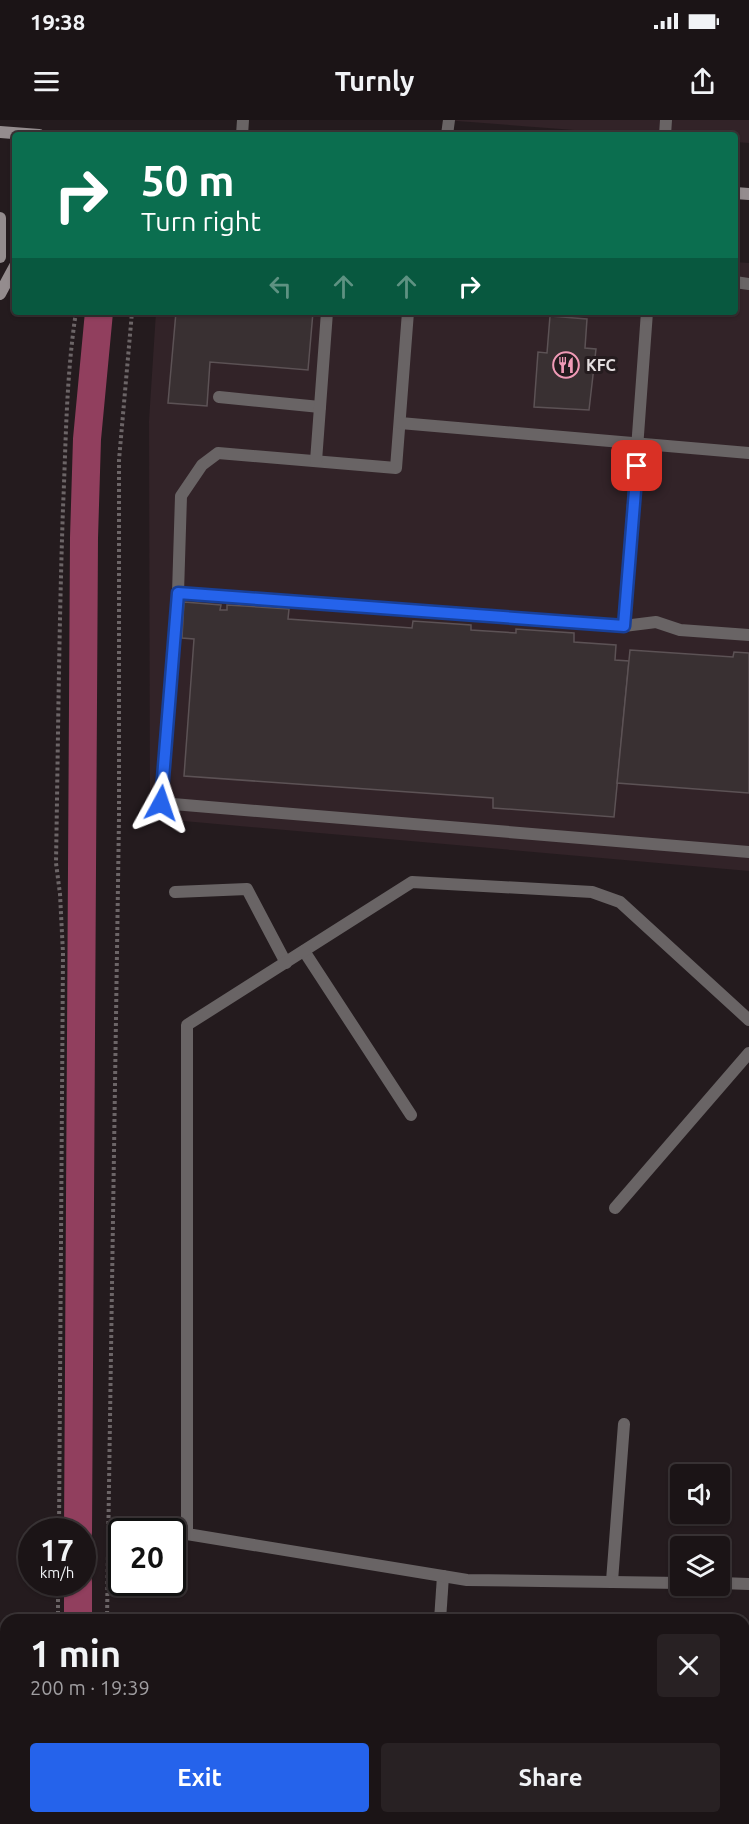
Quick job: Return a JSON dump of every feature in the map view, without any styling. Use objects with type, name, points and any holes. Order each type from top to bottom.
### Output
[{"type":"main road","points":[[0,219],[0,257]]},
{"type":"main road","points":[[0,294],[12,272]]},
{"type":"street","points":[[316,461],[327,315]]},
{"type":"street","points":[[408,315],[396,468],[218,453],[202,465],[181,496],[178,593],[161,803],[749,852]]},
{"type":"street","points":[[624,626],[647,315]]},
{"type":"street","points":[[219,398],[320,407]]},
{"type":"street","points":[[400,423],[749,453]]},
{"type":"street","points":[[178,593],[624,626],[656,622],[680,630],[749,635]]},
{"type":"street","points":[[670,1582],[467,1580],[187,1534],[188,1025],[412,882],[592,892],[620,902],[749,1020]]},
{"type":"street","points":[[175,892],[247,889],[286,963]]},
{"type":"street","points":[[304,951],[411,1115]]},
{"type":"street","points":[[615,1208],[749,1053]]},
{"type":"street","points":[[612,1581],[624,1424]]},
{"type":"street","points":[[440,1614],[443,1576]]},
{"type":"street","points":[[730,1583],[749,1584]]},
{"type":"path","points":[[59,1518],[63,953],[56,863],[62,557],[70,350],[76,315]]},
{"type":"path","points":[[106,1614],[119,818],[119,460],[132,315]]},
{"type":"path","points":[[58,1596],[58,1614]]},
{"type":"shaded area","points":[[444,120],[749,120],[749,143],[738,142],[738,132],[601,132]]},
{"type":"shaded area","points":[[738,262],[749,263],[749,871],[150,818],[149,421],[156,315],[738,315]]},
{"type":"building","points":[[176,315],[313,315],[308,370],[210,362],[207,406],[168,403]]},
{"type":"building","name":"KFC","points":[[550,316],[587,319],[585,348],[596,349],[589,410],[534,407],[538,352],[547,353]]},
{"type":"building","points":[[184,602],[221,605],[220,610],[227,610],[227,605],[289,609],[288,619],[412,628],[413,621],[471,625],[471,630],[516,633],[516,629],[574,633],[574,642],[616,645],[615,660],[629,661],[614,817],[493,808],[493,798],[184,776],[194,639],[182,638]]},
{"type":"building","points":[[630,650],[733,657],[734,652],[749,653],[749,793],[617,783]]},
{"type":"waterway","points":[[78,1518],[84,538],[87,439],[99,315]]},
{"type":"waterway","points":[[78,1596],[78,1614]]},
{"type":"place","name":"KFC","points":[[566,365]]},
{"type":"route","points":[[161,803],[178,593],[624,626],[637,466]]}]
